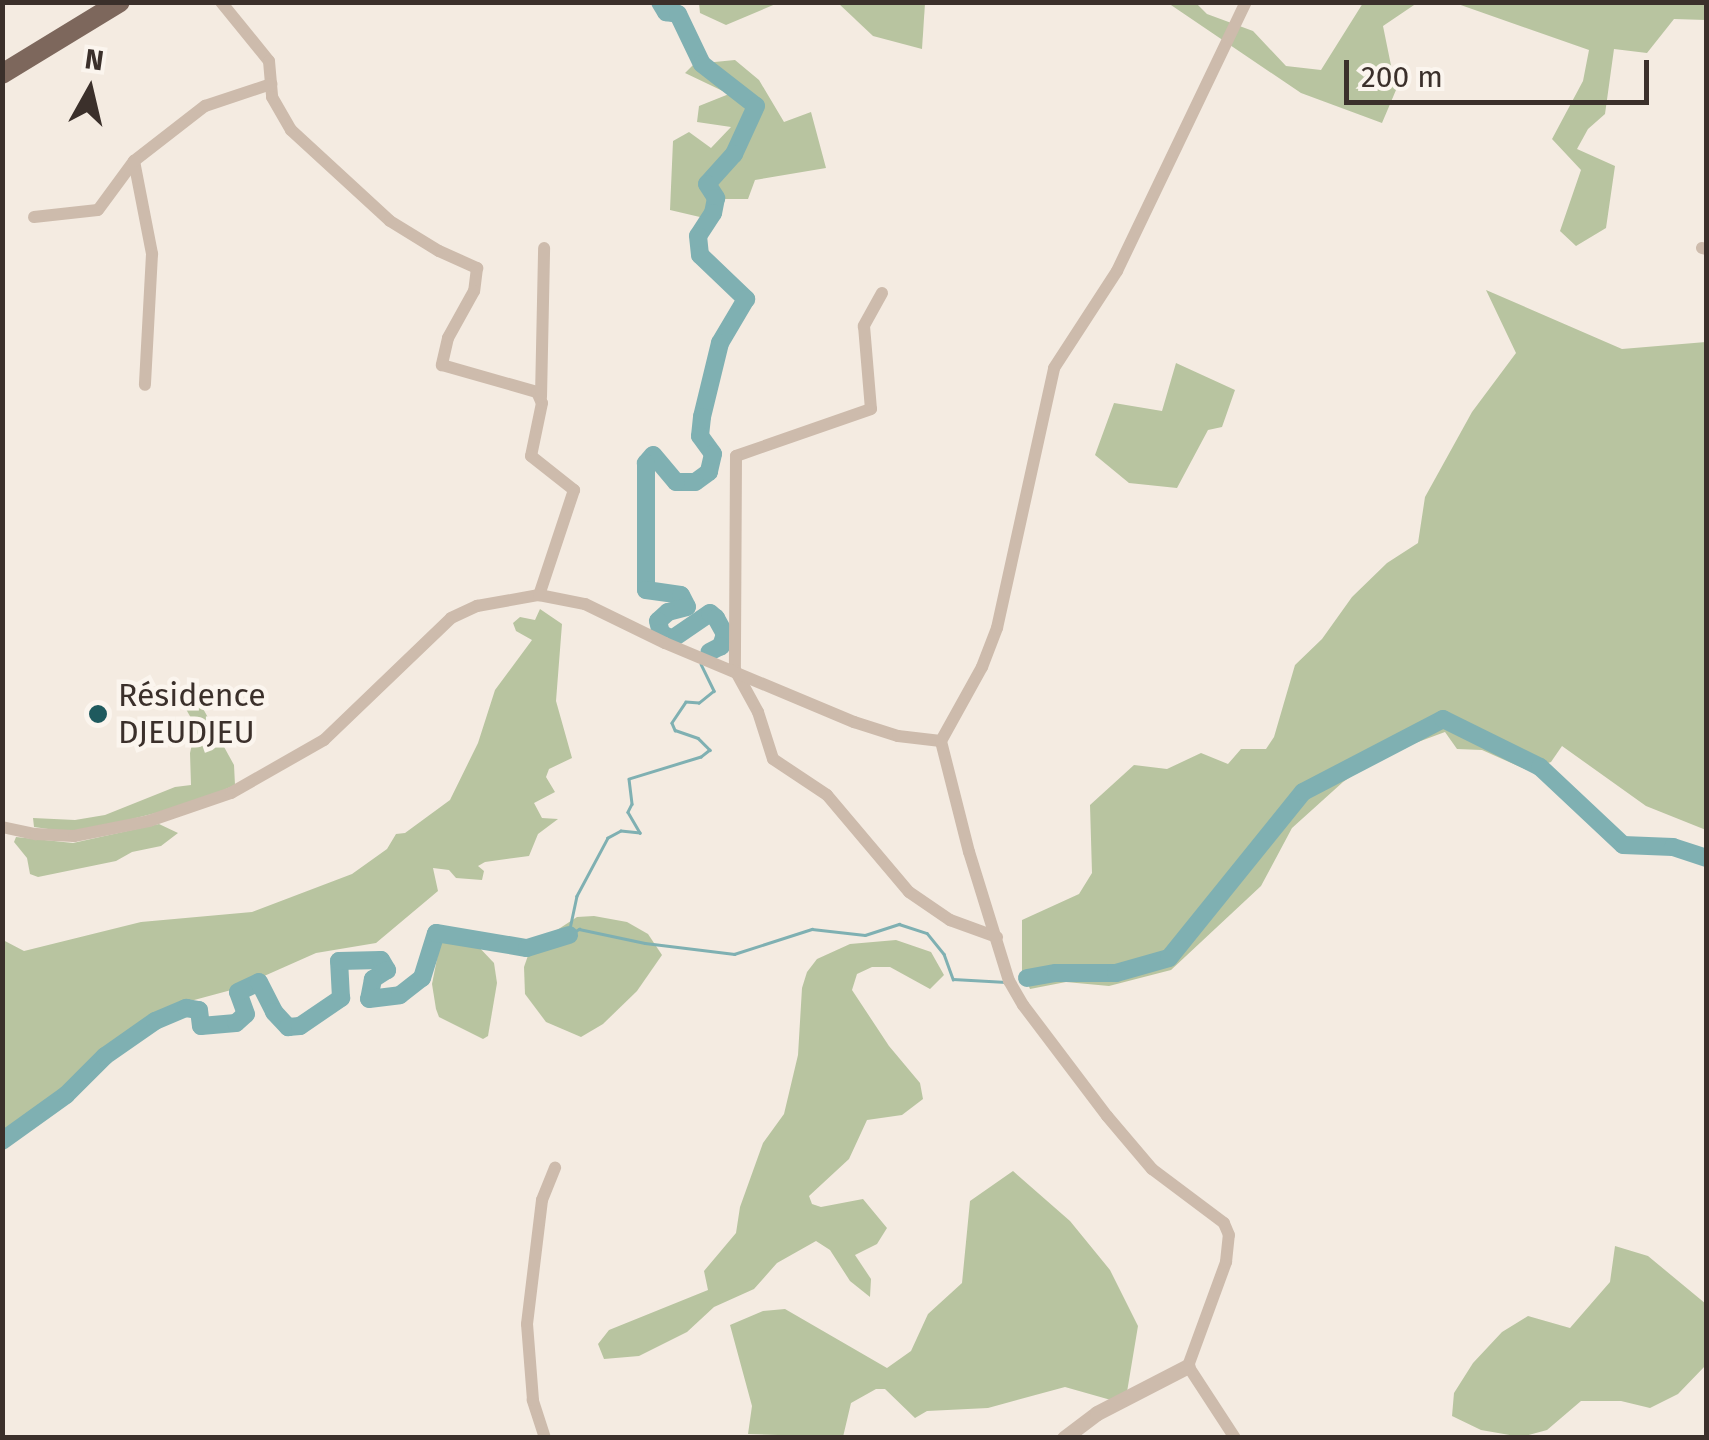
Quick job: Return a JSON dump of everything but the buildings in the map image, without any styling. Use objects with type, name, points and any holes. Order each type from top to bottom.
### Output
[{"type":"main road","points":[[2,74],[120,2]]},
{"type":"street","points":[[221,2],[232,22],[270,62],[276,108],[291,130],[390,221],[439,252],[477,268],[474,291],[448,338],[442,366],[541,396]]},
{"type":"street","points":[[1064,1438],[1096,1413],[1188,1366],[1226,1262],[1229,1235],[1224,1224],[1152,1168],[1107,1116],[1023,1005],[1010,981],[968,852],[941,741],[982,667],[997,628],[1054,368],[1117,270],[1246,2]]},
{"type":"street","points":[[34,217],[98,210],[134,160],[205,106],[271,84]]},
{"type":"street","points":[[134,160],[152,254],[145,385]]},
{"type":"street","points":[[539,594],[574,490],[531,456],[541,396],[544,248]]},
{"type":"street","points":[[882,293],[864,326],[870,409],[736,456],[735,670],[758,712],[773,759],[827,795],[909,892],[950,920],[997,937]]},
{"type":"street","points":[[2,826],[36,834],[74,836],[149,821],[231,793],[324,740],[451,618],[477,606],[539,594],[585,604],[665,643],[854,722],[898,736],[941,741]]},
{"type":"street","points":[[545,1438],[533,1400],[527,1324],[542,1200],[555,1167]]},
{"type":"street","points":[[1188,1366],[1235,1438]]},
{"type":"green space","points":[[699,2],[778,3],[726,25],[700,13]]},
{"type":"green space","points":[[838,3],[925,3],[922,49],[873,36]]},
{"type":"green space","points":[[1168,3],[1196,3],[1207,14],[1253,31],[1286,66],[1321,70],[1363,3],[1417,3],[1383,26],[1396,90],[1382,123],[1301,93]]},
{"type":"green space","points":[[1455,3],[1706,3],[1706,20],[1674,19],[1647,53],[1614,49],[1605,114],[1588,129],[1577,149],[1615,166],[1606,228],[1576,246],[1560,231],[1581,170],[1552,139],[1583,81],[1589,50]]},
{"type":"green space","points":[[735,60],[759,80],[784,122],[811,112],[826,168],[755,180],[748,199],[725,199],[717,221],[670,210],[673,141],[689,132],[711,148],[731,127],[697,122],[699,106],[729,94],[685,73],[694,64]]},
{"type":"green space","points":[[1486,290],[1622,349],[1706,342],[1706,830],[1646,806],[1562,746],[1551,762],[1527,770],[1482,750],[1457,749],[1445,732],[1383,755],[1343,782],[1292,828],[1261,886],[1171,970],[1109,986],[1066,982],[1030,989],[1022,971],[1022,920],[1079,894],[1092,873],[1090,805],[1134,765],[1167,769],[1201,753],[1228,764],[1241,749],[1266,749],[1274,737],[1295,665],[1322,639],[1352,597],[1387,563],[1418,543],[1425,497],[1472,412],[1516,353]]},
{"type":"green space","points":[[1176,363],[1235,390],[1222,427],[1208,430],[1177,488],[1129,483],[1095,455],[1114,403],[1162,411]]},
{"type":"green space","points":[[540,609],[562,624],[556,701],[572,758],[549,769],[546,777],[555,792],[534,803],[542,818],[558,819],[538,834],[529,856],[485,862],[478,866],[484,871],[482,880],[456,878],[449,870],[433,868],[438,891],[376,943],[316,953],[235,989],[183,1003],[135,1027],[3,1138],[3,940],[24,951],[141,922],[252,912],[352,874],[387,849],[396,834],[405,833],[450,800],[478,743],[495,690],[532,640],[516,631],[513,623],[520,617],[535,620]]},
{"type":"green space","points":[[189,683],[234,765],[235,785],[192,804],[76,833],[34,827],[33,818],[75,820],[105,815],[175,787],[191,785],[190,753],[196,727],[177,693]]},
{"type":"green space","points":[[159,824],[178,833],[161,846],[132,852],[116,861],[38,877],[30,874],[27,858],[14,842],[16,837],[73,843]]},
{"type":"green space","points":[[577,917],[627,922],[648,934],[662,955],[637,991],[603,1024],[581,1037],[546,1022],[525,994],[524,967],[531,947]]},
{"type":"green space","points":[[447,938],[475,943],[494,963],[497,983],[488,1036],[483,1039],[439,1017],[436,1009],[432,984],[440,944]]},
{"type":"green space","points":[[896,940],[931,952],[944,975],[930,989],[890,967],[872,967],[857,974],[852,990],[889,1046],[920,1083],[923,1099],[902,1115],[867,1120],[849,1159],[809,1196],[812,1204],[821,1207],[863,1199],[887,1228],[877,1244],[855,1255],[871,1279],[870,1297],[850,1281],[830,1250],[816,1241],[777,1263],[754,1289],[714,1307],[687,1332],[639,1356],[604,1359],[598,1344],[609,1330],[708,1290],[704,1271],[736,1233],[740,1207],[763,1143],[784,1114],[798,1055],[802,988],[807,972],[817,959],[850,944]]},
{"type":"green space","points":[[1013,1171],[1070,1221],[1110,1270],[1138,1326],[1125,1404],[1065,1387],[988,1408],[927,1411],[915,1418],[885,1389],[876,1389],[851,1403],[843,1437],[748,1434],[752,1406],[730,1325],[763,1311],[785,1309],[887,1368],[911,1351],[928,1314],[962,1283],[970,1201]]},
{"type":"green space","points":[[1615,1246],[1648,1256],[1706,1304],[1706,1365],[1678,1394],[1650,1408],[1621,1401],[1581,1401],[1547,1430],[1521,1437],[1481,1430],[1452,1416],[1454,1393],[1473,1363],[1502,1332],[1528,1316],[1570,1328],[1610,1282]]},
{"type":"waterway","points":[[660,2],[666,12],[678,14],[702,64],[756,106],[734,154],[707,184],[716,198],[713,213],[698,236],[700,255],[746,299],[720,343],[702,417],[700,436],[713,454],[709,472],[695,482],[676,482],[653,455],[646,463],[646,590],[681,595],[687,607],[668,612],[658,621],[661,633],[672,639],[710,613],[716,618],[725,634],[721,646],[709,652]]},
{"type":"waterway","points":[[701,664],[714,691],[699,703],[686,702],[672,723],[675,730],[698,738],[710,750],[701,757],[629,779],[632,804],[628,812],[640,833],[621,831],[608,838],[577,896],[569,935],[579,929],[645,943],[734,954],[812,929],[865,935],[899,924],[927,933],[944,954],[953,979],[1006,982]]},
{"type":"waterway","points":[[1027,978],[1056,973],[1116,973],[1169,958],[1303,792],[1443,719],[1540,767],[1623,845],[1673,847],[1706,858]]},
{"type":"waterway","points":[[2,1141],[66,1095],[105,1056],[155,1021],[186,1008],[199,1010],[201,1026],[236,1023],[246,1014],[238,992],[259,982],[274,1012],[288,1027],[300,1026],[341,998],[339,961],[381,960],[387,970],[373,979],[369,999],[400,995],[422,978],[436,933],[527,948],[569,935]]},
{"type":"place","name":"Résidence DJEUDJEU","points":[[98,714]]}]
